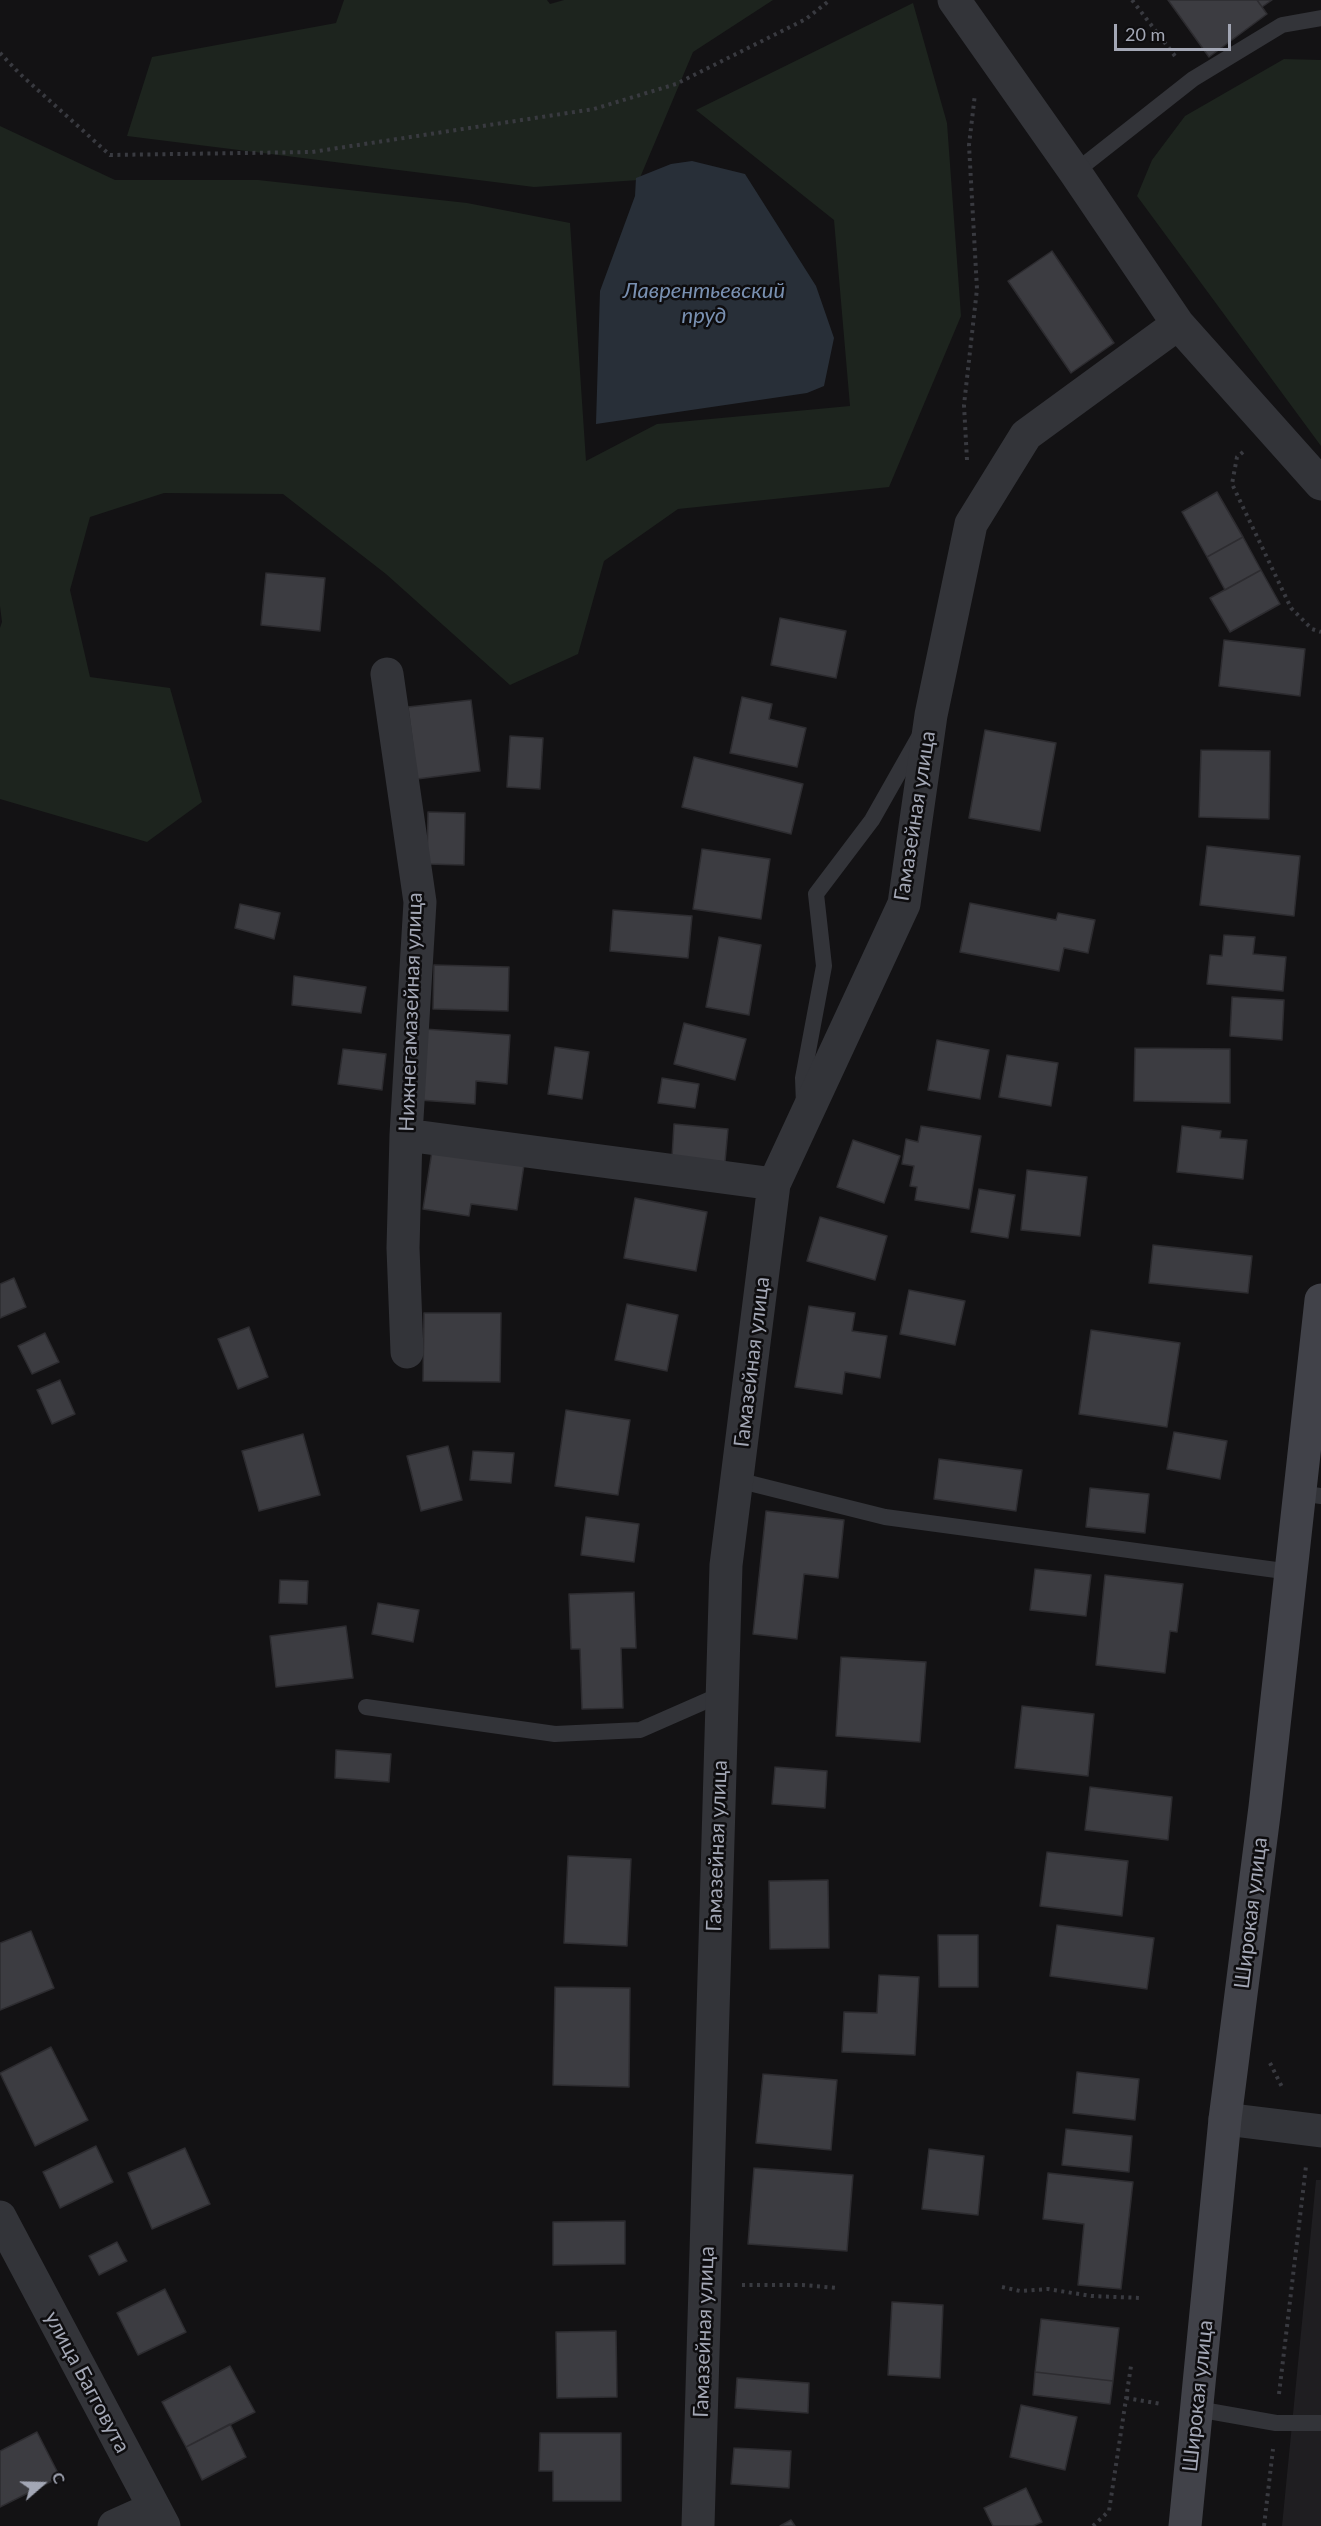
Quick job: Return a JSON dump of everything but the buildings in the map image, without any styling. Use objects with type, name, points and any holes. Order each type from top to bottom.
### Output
[{"type":"street","points":[[954,0],[1178,324],[1321,484]]},
{"type":"street","name":"Гамазейная улица","points":[[698,2526],[726,1564],[774,1184],[904,904],[931,715],[971,524],[1026,435],[1178,324]]},
{"type":"street","name":"Нижнегамазейная улица","points":[[387,674],[420,902],[406,1135],[403,1248],[407,1352]]},
{"type":"street","points":[[406,1135],[774,1184]]},
{"type":"street","name":"Широкая улица","points":[[1185,2526],[1225,2119],[1265,1807],[1291,1572],[1311,1495],[1321,1300]]},
{"type":"street","points":[[1225,2119],[1312,2130]]},
{"type":"street","name":"улица Багговута","points":[[0,2217],[159,2517],[114,2526]]},
{"type":"lane","points":[[1075,172],[1193,79],[1282,25],[1321,18]]},
{"type":"lane","points":[[805,1117],[803,1078],[824,966],[816,894],[872,820],[931,715]]},
{"type":"lane","points":[[737,1480],[885,1517],[1291,1572]]},
{"type":"lane","points":[[366,1707],[555,1734],[640,1730],[722,1694]]},
{"type":"lane","points":[[1197,2409],[1276,2423],[1321,2423]]},
{"type":"path","points":[[0,53],[110,155],[312,152],[604,106],[676,84],[806,19],[830,0]]},
{"type":"path","points":[[1132,0],[1193,79]]},
{"type":"path","points":[[967,465],[964,405],[977,289],[969,145],[982,40]]},
{"type":"path","points":[[1271,428],[1237,457],[1232,484],[1291,608],[1312,629],[1321,632]]},
{"type":"path","points":[[1264,2526],[1307,2154],[1312,2130],[1266,2054]]},
{"type":"path","points":[[705,2283],[837,2288]]},
{"type":"path","points":[[1002,2287],[1020,2291],[1048,2289],[1091,2296],[1142,2298]]},
{"type":"path","points":[[1093,2526],[1109,2511],[1131,2366]]},
{"type":"shaded area","points":[[344,0],[547,0],[550,4],[564,0],[773,0],[693,52],[639,180],[534,187],[127,136],[152,57],[336,23]]},
{"type":"shaded area","points":[[913,3],[947,123],[961,316],[889,487],[678,509],[604,561],[578,654],[510,685],[386,574],[283,494],[164,493],[90,517],[70,590],[90,677],[170,688],[202,802],[147,842],[0,799],[0,628],[2,622],[0,606],[0,126],[115,180],[258,180],[467,203],[570,223],[586,461],[657,424],[850,406],[834,220],[696,110]]},
{"type":"shaded area","points":[[1284,59],[1321,60],[1321,446],[1137,196],[1152,160],[1185,116]]},
{"type":"shaded area","points":[[1316,2180],[1321,2180],[1321,2526],[1282,2526]]},
{"type":"water","name":"Лаврентьевский пруд","points":[[692,161],[745,174],[816,286],[834,338],[824,386],[807,393],[596,424],[600,291],[635,196],[636,178],[671,164]]}]
